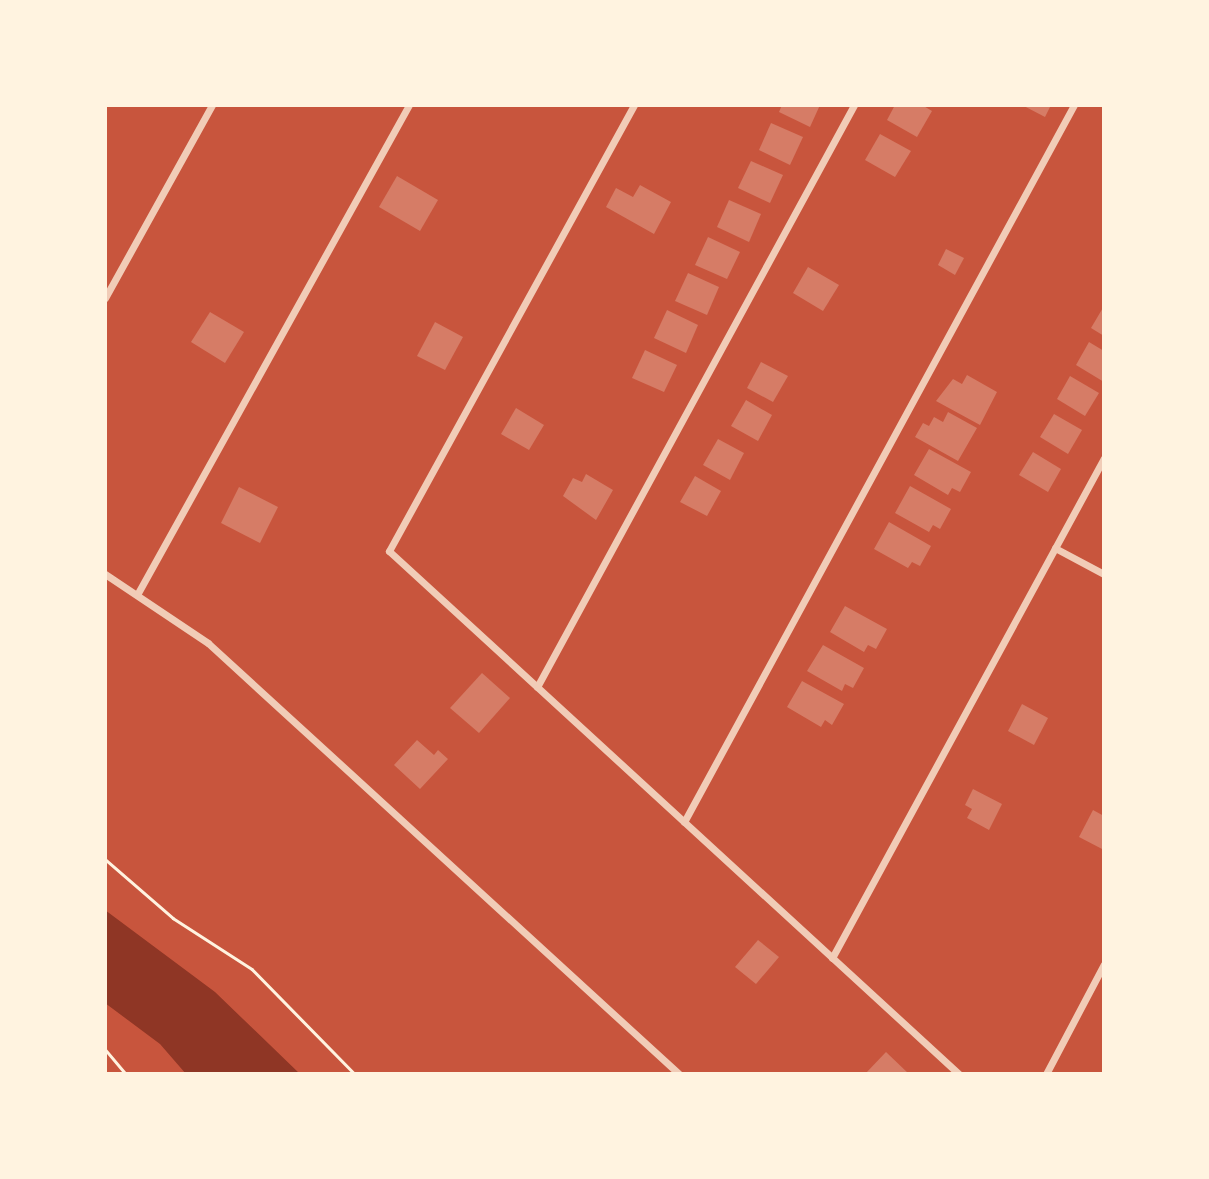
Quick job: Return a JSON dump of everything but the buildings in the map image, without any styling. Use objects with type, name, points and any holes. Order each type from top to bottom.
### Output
[{"type":"street","points":[[105,298],[212,105]]},
{"type":"street","points":[[138,593],[409,105]]},
{"type":"street","points":[[634,105],[389,551],[959,1074]]},
{"type":"street","points":[[537,687],[854,105]]},
{"type":"street","points":[[684,822],[1074,105]]},
{"type":"street","points":[[832,958],[1104,458]]},
{"type":"street","points":[[1055,548],[1104,575]]},
{"type":"street","points":[[105,574],[138,593],[208,643],[679,1074]]},
{"type":"street","points":[[1046,1074],[1104,964]]},
{"type":"path","points":[[105,859],[173,918],[252,969],[355,1074]]},
{"type":"path","points":[[105,1049],[126,1074]]},
{"type":"shaded area","points":[[105,910],[215,992],[300,1074],[186,1074],[160,1044],[105,1003]]}]
